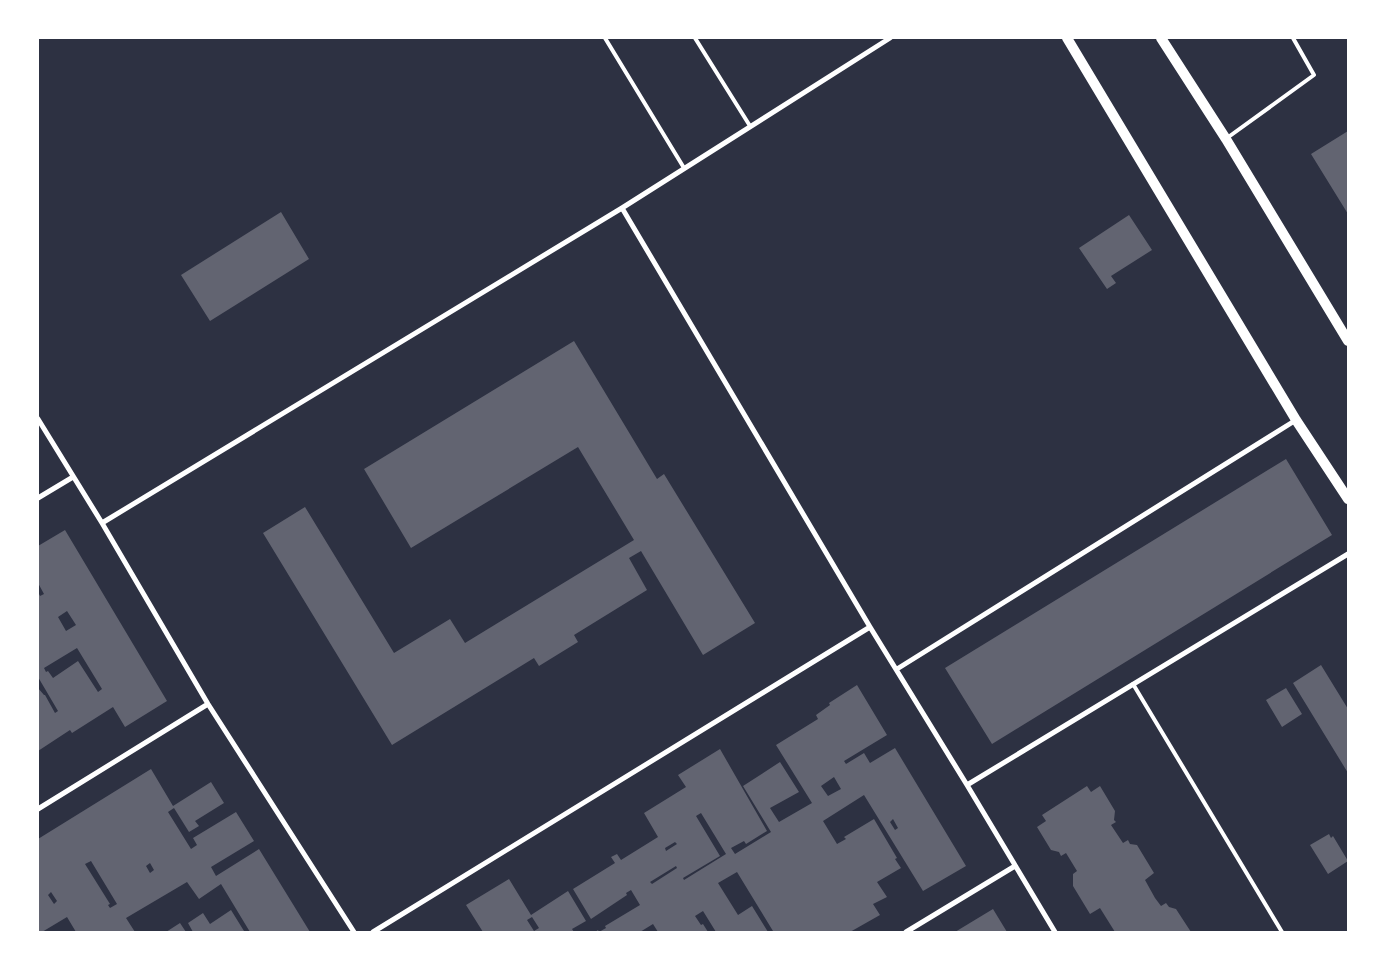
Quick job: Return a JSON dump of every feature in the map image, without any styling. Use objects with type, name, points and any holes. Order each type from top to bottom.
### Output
[{"type":"main road","points":[[1067,38],[1296,420],[1348,499]]},
{"type":"main road","points":[[1160,38],[1226,139],[1348,341]]},
{"type":"street","points":[[102,523],[622,208],[890,38]]},
{"type":"street","points":[[622,208],[870,627],[968,785],[1055,932]]},
{"type":"street","points":[[38,419],[102,523],[208,704],[354,932]]},
{"type":"street","points":[[897,669],[1296,420]]},
{"type":"street","points":[[38,498],[73,477]]},
{"type":"street","points":[[968,785],[1348,554]]},
{"type":"street","points":[[373,932],[870,627]]},
{"type":"street","points":[[38,809],[208,704]]},
{"type":"street","points":[[906,932],[1015,866]]},
{"type":"lane","points":[[605,38],[684,168]]},
{"type":"lane","points":[[695,38],[750,126]]},
{"type":"lane","points":[[1226,139],[1314,75],[1293,38]]},
{"type":"lane","points":[[1133,684],[1282,932]]},
{"type":"building","points":[[1348,131],[1348,214],[1311,154]]},
{"type":"building","points":[[281,212],[309,259],[210,321],[181,275]]},
{"type":"building","points":[[1129,215],[1152,250],[1111,276],[1116,283],[1107,289],[1079,248]]},
{"type":"building","points":[[574,341],[657,479],[664,474],[755,623],[703,655],[641,551],[629,558],[647,590],[574,635],[578,642],[539,666],[534,658],[392,745],[263,533],[305,507],[394,653],[450,619],[465,643],[634,540],[578,447],[411,548],[364,469]]},
{"type":"building","points":[[1286,459],[1332,535],[992,744],[945,668]]},
{"type":"building","points":[[65,530],[167,701],[125,727],[113,707],[72,733],[70,730],[38,751],[38,688],[45,695],[55,713],[58,711],[38,677],[38,592],[40,596],[44,594],[38,583],[38,546]],"holes":[[[67,611],[76,625],[66,631],[58,617]],[[77,648],[102,689],[98,692],[78,661],[53,678],[44,668]]]},
{"type":"building","points":[[1321,665],[1348,709],[1348,773],[1293,683]]},
{"type":"building","points":[[857,685],[887,735],[844,761],[846,764],[864,753],[870,763],[895,748],[966,866],[923,891],[864,795],[823,821],[837,844],[846,839],[844,837],[874,819],[901,868],[877,882],[887,897],[873,904],[880,915],[850,932],[771,932],[773,931],[737,872],[718,883],[738,915],[752,906],[768,932],[716,932],[703,911],[695,916],[708,932],[658,932],[653,924],[640,932],[599,932],[606,928],[605,926],[640,905],[631,890],[626,893],[627,895],[591,919],[573,889],[615,863],[611,857],[617,854],[621,860],[658,837],[644,813],[686,787],[678,775],[720,749],[767,831],[746,844],[744,841],[731,848],[735,854],[771,832],[743,786],[780,762],[799,792],[770,808],[779,822],[812,803],[776,745],[818,719],[816,715],[830,705],[829,703]],"holes":[[[834,777],[841,789],[828,796],[821,786]],[[701,813],[726,854],[684,880],[683,878],[720,856],[696,816]],[[893,819],[898,828],[895,830],[890,822]],[[675,842],[677,844],[666,851],[665,848]],[[676,866],[677,868],[652,884],[650,882]]]},
{"type":"building","points":[[1286,688],[1302,714],[1282,727],[1266,700]]},
{"type":"building","points":[[151,769],[173,806],[211,782],[224,803],[195,821],[199,826],[189,832],[174,808],[168,812],[191,849],[197,845],[193,838],[236,812],[254,841],[211,867],[216,876],[259,849],[310,932],[250,932],[221,884],[199,899],[187,882],[126,918],[135,932],[76,932],[67,917],[42,932],[38,932],[38,839]],"holes":[[[91,861],[117,904],[110,908],[108,905],[110,904],[85,864]],[[150,863],[154,870],[150,873],[146,866]],[[51,892],[57,901],[54,904],[48,895]]]},
{"type":"building","points":[[1087,786],[1091,792],[1100,786],[1115,811],[1114,820],[1116,822],[1111,825],[1123,843],[1128,840],[1130,844],[1137,845],[1154,873],[1145,880],[1155,898],[1161,906],[1166,903],[1169,907],[1176,909],[1191,932],[1115,932],[1100,908],[1090,914],[1073,886],[1073,874],[1077,871],[1066,853],[1061,856],[1059,852],[1051,850],[1037,827],[1046,821],[1042,815]]},
{"type":"building","points":[[1329,834],[1331,838],[1333,836],[1348,861],[1328,874],[1310,845]]},
{"type":"building","points":[[509,879],[531,915],[568,891],[586,921],[572,929],[574,932],[483,932],[466,905]],"holes":[[[532,917],[539,928],[534,931],[527,920]]]},
{"type":"building","points":[[993,909],[1007,932],[955,932]]},
{"type":"building","points":[[231,910],[244,931],[193,932],[188,923],[203,913],[210,924]]},
{"type":"building","points":[[180,923],[186,932],[166,932]]}]
